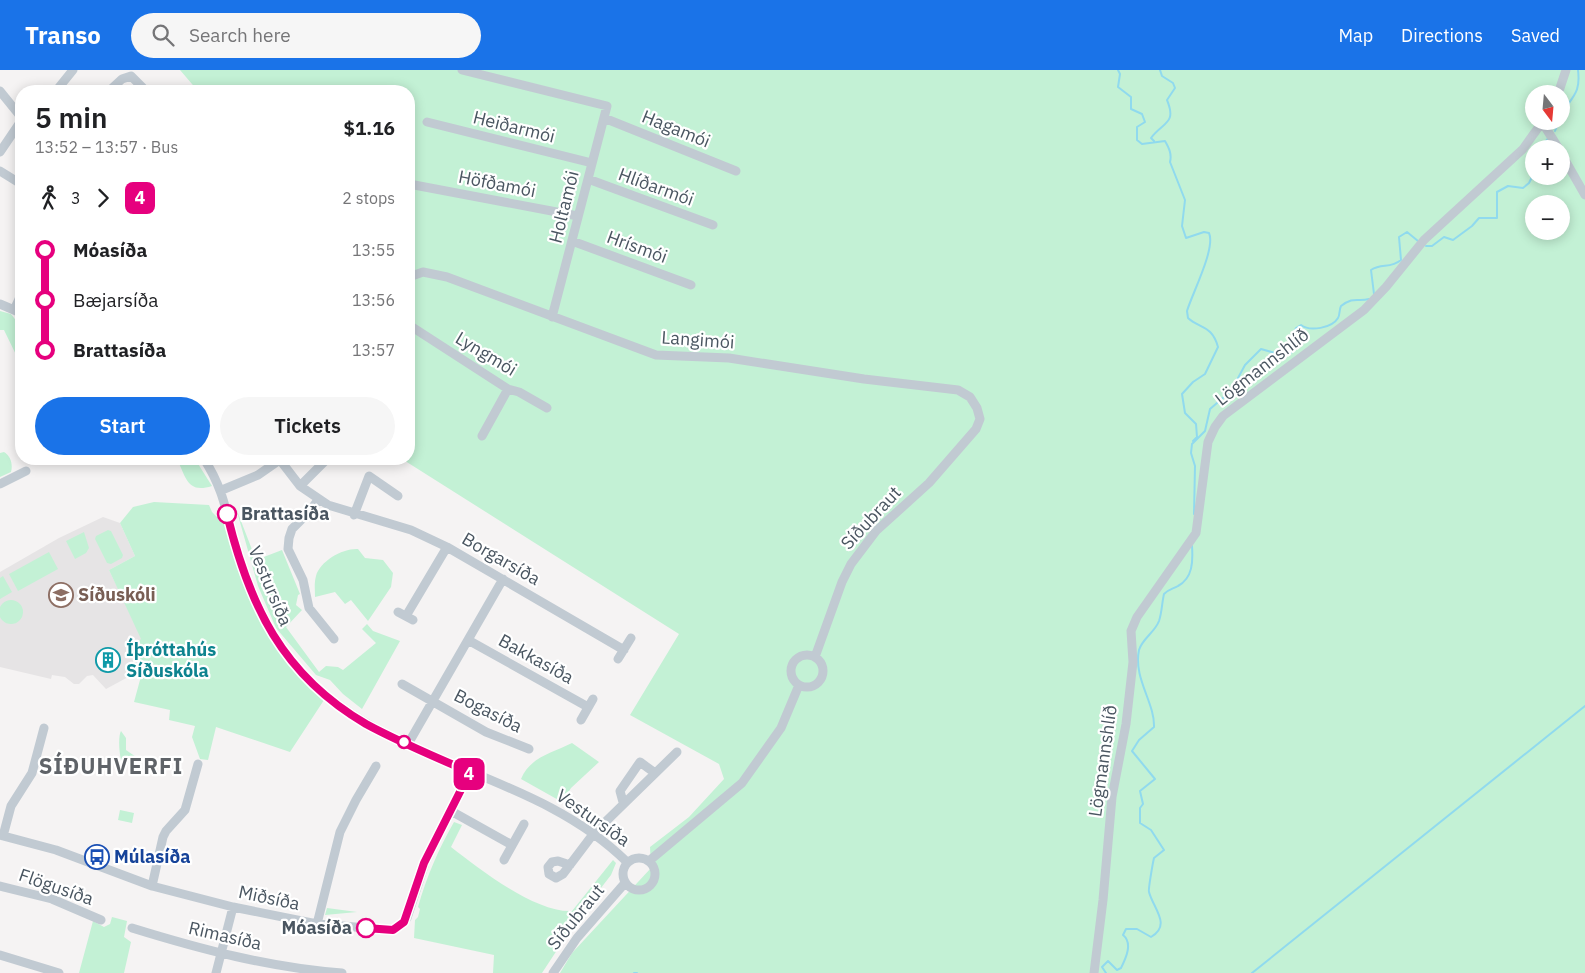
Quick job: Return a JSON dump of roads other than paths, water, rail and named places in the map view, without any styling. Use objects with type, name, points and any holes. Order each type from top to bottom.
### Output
[{"type":"street","points":[[61,85],[73,70]]},
{"type":"street","name":"Holtamói","points":[[462,70],[607,106],[552,317]]},
{"type":"street","points":[[1561,85],[1566,70]]},
{"type":"street","points":[[116,85],[122,79],[131,76],[140,85]]},
{"type":"street","points":[[0,91],[15,110]]},
{"type":"street","name":"Hagamói","points":[[604,118],[736,171]]},
{"type":"street","name":"Heiðarmói","points":[[427,122],[592,163]]},
{"type":"street","name":"Lögmannshlíð","points":[[1094,973],[1103,900],[1112,797],[1126,724],[1133,662],[1131,632],[1137,616],[1196,533],[1208,442],[1215,427],[1223,416],[1364,310],[1424,240],[1523,149],[1538,130]]},
{"type":"street","points":[[0,152],[15,131]]},
{"type":"street","points":[[1570,169],[1583,192]]},
{"type":"street","points":[[0,171],[15,180]]},
{"type":"street","name":"Hlíðarmói","points":[[588,179],[713,225]]},
{"type":"street","name":"Höfðamói","points":[[415,185],[578,216]]},
{"type":"street","name":"Hrísmói","points":[[572,241],[691,285]]},
{"type":"street","name":"Langimói","points":[[415,275],[423,272],[447,277],[656,355],[729,358],[864,379],[958,390],[975,402],[980,419]]},
{"type":"street","points":[[0,304],[15,310]]},
{"type":"street","name":"Lyngmói","points":[[415,329],[508,388],[547,408]]},
{"type":"street","points":[[482,436],[508,388]]},
{"type":"street","name":"Síðubraut","points":[[815,657],[842,582],[851,564],[876,531],[929,482],[964,444],[980,419]]},
{"type":"street","name":"Vestursíða","points":[[207,465],[222,490],[235,544],[247,581],[262,616],[277,642],[305,676],[338,705],[365,723],[470,772],[526,794],[594,833],[627,862]]},
{"type":"street","points":[[222,490],[258,475],[272,465]]},
{"type":"street","name":"Borgarsíða","points":[[284,465],[300,486],[318,500],[354,515],[410,530],[447,547],[624,650]]},
{"type":"street","points":[[300,486],[321,465]]},
{"type":"street","points":[[0,484],[26,471]]},
{"type":"street","points":[[354,515],[366,474],[398,496]]},
{"type":"street","points":[[318,500],[292,529],[288,549],[303,580],[309,608],[334,639]]},
{"type":"street","points":[[406,616],[447,547]]},
{"type":"street","points":[[408,744],[503,579]]},
{"type":"street","points":[[618,659],[631,638]]},
{"type":"street","name":"Bakkasíða","points":[[468,640],[591,703],[581,720]]},
{"type":"street","points":[[802,656],[815,657],[823,668],[822,679],[813,686],[800,685],[792,676],[793,663],[802,656]]},
{"type":"street","name":"Bogasíða","points":[[402,684],[486,732],[529,749]]},
{"type":"street","points":[[649,861],[742,783],[781,728],[800,685]]},
{"type":"street","points":[[2,835],[11,806],[32,773],[44,728]]},
{"type":"street","points":[[570,865],[594,833],[623,802],[677,752]]},
{"type":"street","points":[[623,802],[620,791],[640,762],[655,773]]},
{"type":"street","points":[[152,886],[163,838],[166,831],[185,810],[198,764]]},
{"type":"street","points":[[317,924],[340,832],[376,766]]},
{"type":"street","name":"Miðsíða","points":[[2,835],[56,850],[152,886],[232,907],[317,924],[387,930],[401,926],[407,918],[424,863],[470,772]]},
{"type":"street","points":[[451,811],[512,845]]},
{"type":"street","points":[[504,860],[524,824]]},
{"type":"street","points":[[637,858],[649,861],[655,874],[648,887],[638,890],[625,883],[622,871],[627,862],[637,858]]},
{"type":"street","name":"Síðubraut","points":[[553,973],[577,938],[625,883]]},
{"type":"street","name":"Flögusíða","points":[[0,886],[52,899],[101,920]]},
{"type":"street","points":[[216,973],[232,907]]},
{"type":"street","name":"Rimasíða","points":[[132,928],[221,952],[286,966],[342,973]]},
{"type":"street","points":[[0,955],[59,973]]},
{"type":"waterway","points":[[1118,70],[1120,74],[1118,87],[1131,97],[1131,109],[1142,114],[1145,122],[1137,127],[1137,140],[1142,144],[1165,141],[1169,149],[1170,162],[1185,200],[1182,226],[1186,238],[1204,232],[1209,233],[1210,240],[1206,260],[1187,311],[1188,318],[1209,331],[1218,347],[1205,374],[1193,382],[1182,394],[1185,413],[1196,424],[1197,437],[1193,441]]},
{"type":"waterway","points":[[1154,141],[1151,138],[1169,118],[1170,108],[1167,100],[1175,88],[1173,83],[1162,76],[1160,70]]},
{"type":"waterway","points":[[1570,102],[1577,90],[1578,70]]},
{"type":"waterway","points":[[1426,246],[1432,246],[1444,237],[1453,240],[1472,226],[1479,218],[1497,218],[1497,192],[1508,186],[1523,188],[1527,185]]},
{"type":"waterway","points":[[1374,294],[1371,270],[1397,263],[1401,260],[1399,237],[1407,232],[1418,241]]},
{"type":"waterway","points":[[1194,514],[1195,466],[1191,453],[1192,444],[1205,431],[1210,409],[1231,391],[1245,365],[1261,349],[1282,355],[1291,353],[1294,347],[1291,340],[1296,328],[1301,325],[1310,328],[1321,328],[1331,324],[1338,318],[1341,306],[1345,303],[1352,300],[1369,299]]},
{"type":"waterway","points":[[1106,973],[1102,967],[1108,961],[1117,970],[1123,964],[1128,946],[1128,942],[1123,935],[1126,929],[1137,929],[1151,937],[1160,927],[1161,922],[1149,890],[1154,858],[1164,850],[1151,830],[1140,823],[1140,808],[1143,804],[1140,791],[1155,779],[1132,751],[1139,740],[1154,727],[1151,709],[1141,680],[1138,660],[1141,646],[1159,621],[1164,594],[1183,583],[1189,574],[1192,563],[1192,546]]},
{"type":"waterway","points":[[1252,973],[1585,706]]},
{"type":"place","name":"Brattasíða","points":[[227,514]]},
{"type":"place","name":"Síðuskóli","points":[[61,595]]},
{"type":"place","name":"Íþróttahús Síðuskóla","points":[[108,660]]},
{"type":"place","name":"Múlasíða","points":[[97,857]]},
{"type":"place","name":"Móasíða","points":[[366,928]]},
{"type":"district","name":"SÍÐUHVERFI","points":[[111,766]]}]
